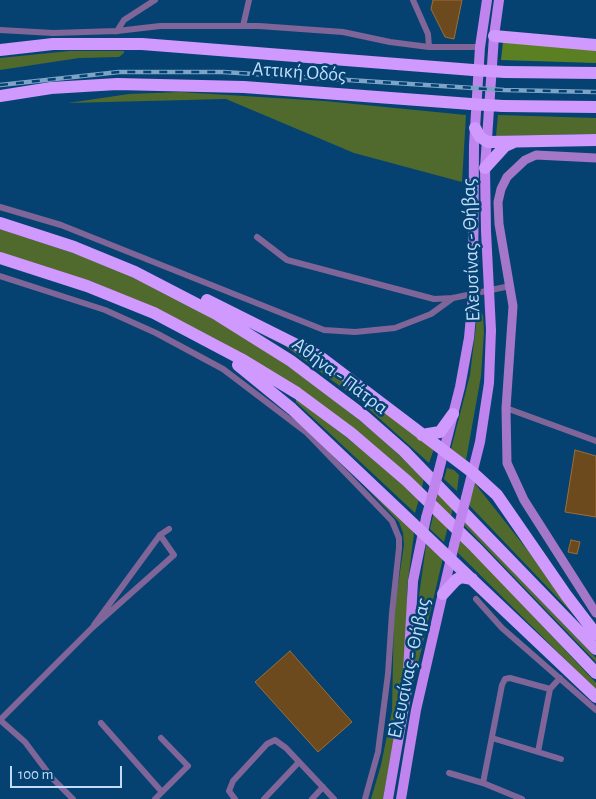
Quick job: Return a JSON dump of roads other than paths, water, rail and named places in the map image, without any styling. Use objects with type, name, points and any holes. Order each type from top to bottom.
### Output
[{"type":"highway","points":[[494,36],[596,45]]},
{"type":"highway","name":"Αττική Οδός","points":[[0,50],[53,44],[142,44],[473,70],[596,73]]},
{"type":"highway","name":"Αττική Οδός","points":[[0,96],[52,88],[127,84],[244,87],[503,106],[596,107]]},
{"type":"highway","points":[[475,128],[480,137],[488,142],[596,140]]},
{"type":"highway","points":[[486,168],[505,146],[515,142]]},
{"type":"highway","name":"Αθήνα - Πάτρα","points":[[0,224],[99,256],[164,286],[216,314],[285,357],[343,399],[424,471],[596,648]]},
{"type":"highway","points":[[99,256],[166,281],[312,352],[346,375],[472,472],[497,495],[566,595],[596,634]]},
{"type":"highway","name":"Αθήνα - Πάτρα","points":[[0,258],[102,292],[154,313],[202,337],[297,393],[351,433],[391,466],[475,547],[596,673]]},
{"type":"highway","points":[[202,337],[278,396],[423,532],[452,552],[472,579],[596,697]]},
{"type":"highway","points":[[422,435],[440,432],[454,414]]},
{"type":"highway","points":[[443,594],[461,577],[472,579]]},
{"type":"main road","name":"Ελευσίνας - Θήβας","points":[[388,799],[404,711],[409,670],[411,595],[426,518],[465,365],[473,294],[472,196],[475,128],[480,46],[487,0]]},
{"type":"main road","name":"Ελευσίνας - Θήβας","points":[[401,799],[416,710],[483,427],[489,383],[491,330],[486,168],[494,36],[499,0]]},
{"type":"main road","points":[[480,46],[494,36]]},
{"type":"street","points":[[117,31],[124,20],[155,0]]},
{"type":"street","points":[[243,26],[249,0]]},
{"type":"street","points":[[413,0],[428,34],[429,47]]},
{"type":"street","points":[[0,30],[53,34],[117,31],[160,26],[243,26],[321,29],[429,47],[480,46]]},
{"type":"street","points":[[596,158],[536,155],[520,163],[507,177],[500,189],[498,202],[513,306],[506,408],[507,464],[513,479],[596,614]]},
{"type":"street","points":[[0,207],[61,225],[324,330],[355,332],[395,328],[431,314],[453,298]]},
{"type":"street","points":[[257,237],[287,260],[434,298],[453,298],[510,286]]},
{"type":"street","points":[[0,276],[106,310],[156,333],[223,369],[306,432],[392,521],[396,529],[399,548],[388,674],[378,752],[365,799]]},
{"type":"street","points":[[506,408],[596,441]]},
{"type":"street","points":[[92,628],[101,613],[160,535],[169,529]]},
{"type":"street","points":[[73,799],[52,778],[25,742],[0,720],[92,628],[174,555],[160,535]]},
{"type":"street","points":[[476,599],[502,628],[596,710]]},
{"type":"street","points":[[483,783],[505,679],[510,678],[550,689]]},
{"type":"street","points":[[538,752],[550,689],[560,678]]},
{"type":"street","points":[[101,723],[162,792]]},
{"type":"street","points":[[155,799],[188,766],[161,738]]},
{"type":"street","points":[[492,738],[561,759]]},
{"type":"street","points":[[235,799],[229,791],[229,787],[272,740],[280,742],[334,799]]},
{"type":"street","points":[[264,799],[299,762]]},
{"type":"street","points":[[449,773],[483,783],[522,799]]},
{"type":"street","points":[[312,799],[323,787]]},
{"type":"railway","points":[[0,85],[119,72],[223,72],[504,90],[596,92]]}]
